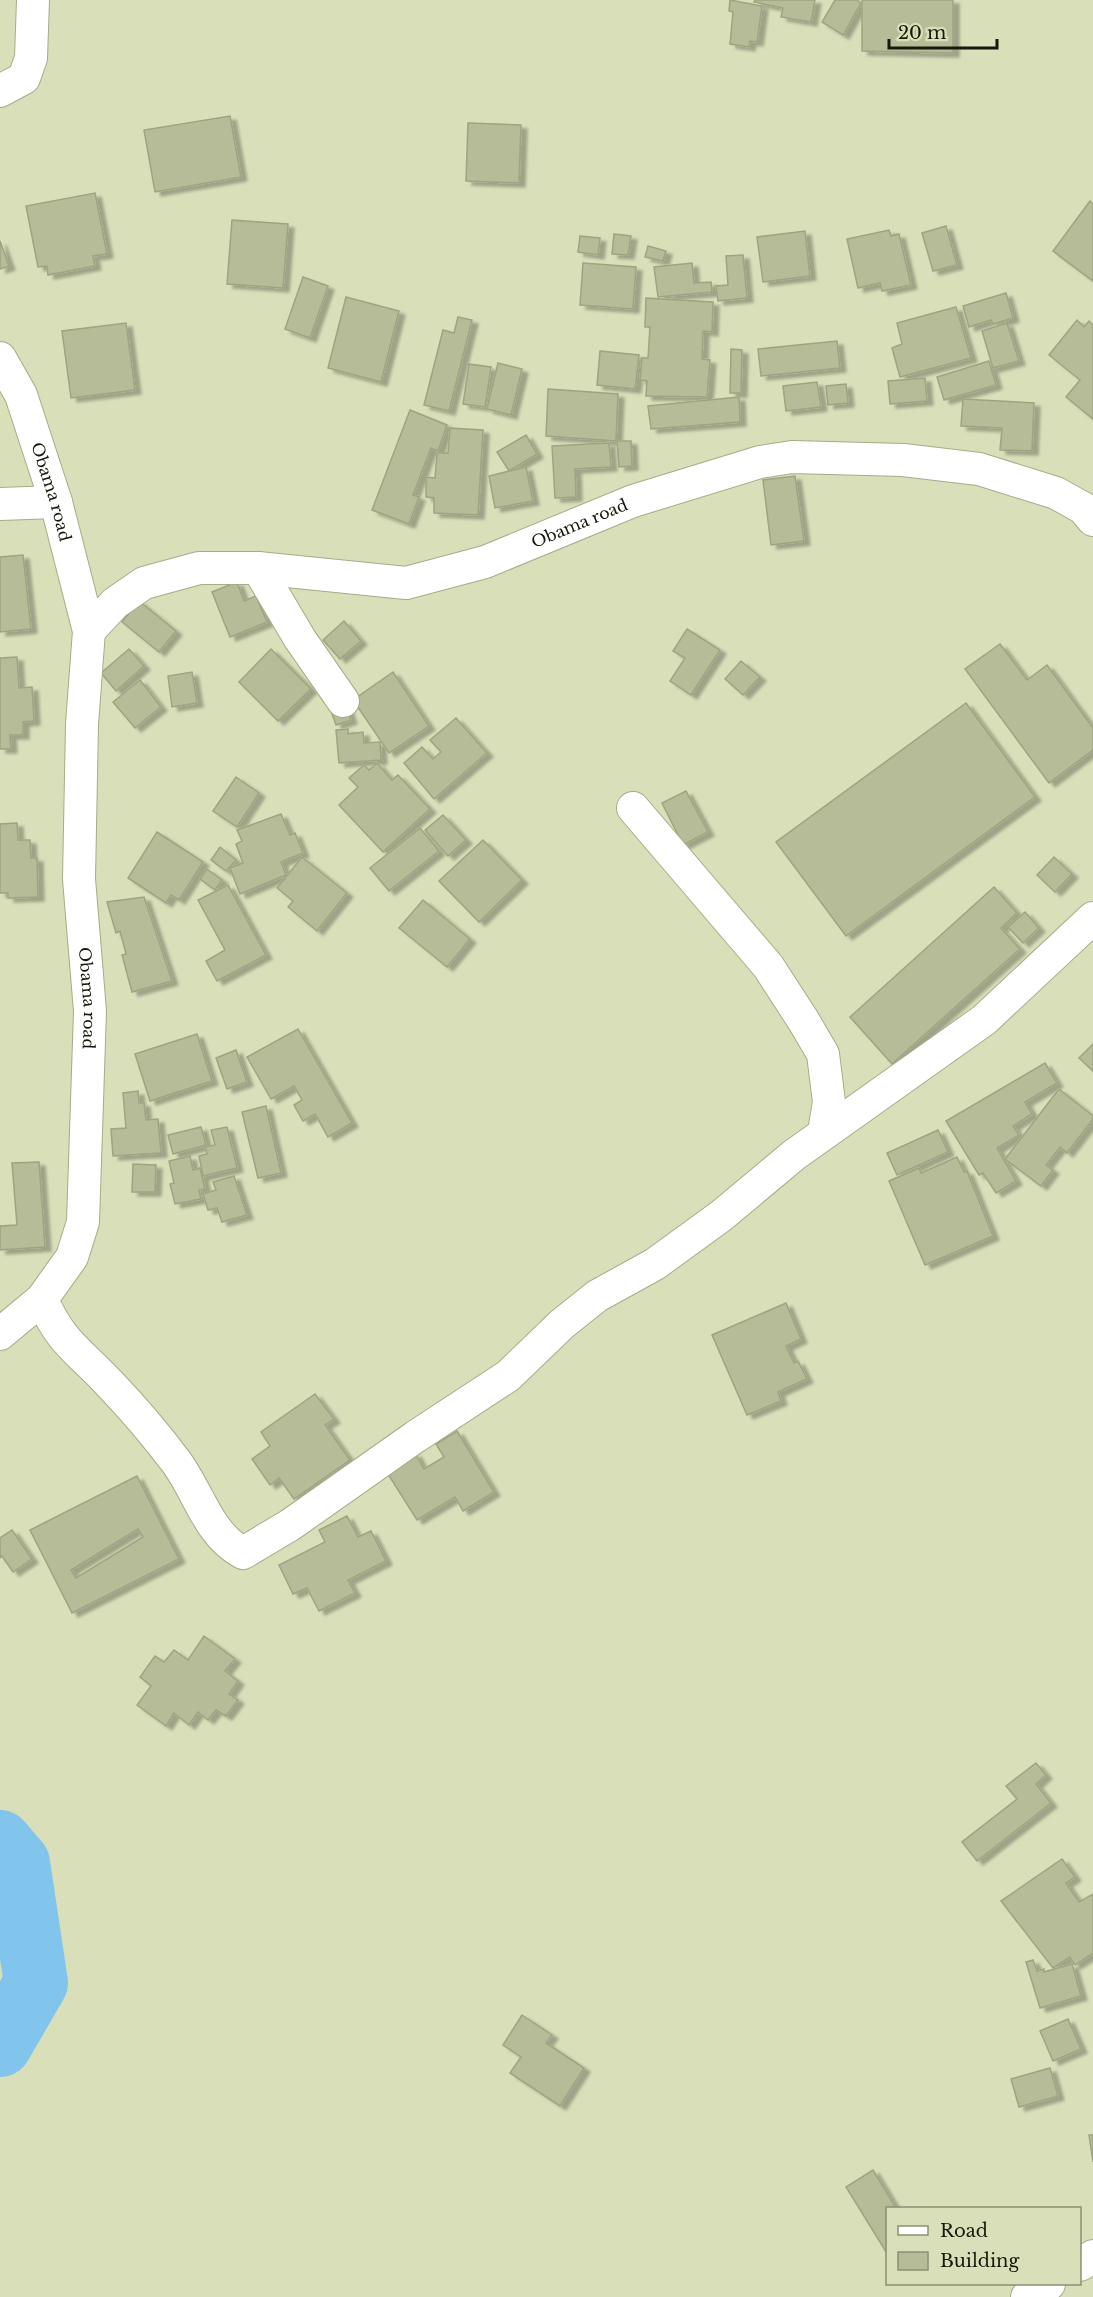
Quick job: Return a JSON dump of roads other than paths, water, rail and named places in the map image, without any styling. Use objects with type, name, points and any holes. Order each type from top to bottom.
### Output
[{"type":"street","points":[[0,91],[24,78],[31,58],[33,0]]},
{"type":"street","name":"Obama road","points":[[0,358],[21,394],[56,502],[89,632],[81,724],[79,879],[90,1011],[87,1189],[83,1222],[72,1257],[42,1299],[0,1334]]},
{"type":"street","name":"Obama road","points":[[89,632],[115,603],[144,583],[199,568],[258,568],[406,583],[485,562],[633,501],[760,462],[792,457],[903,460],[980,469],[1056,493],[1090,508]]},
{"type":"street","points":[[0,504],[56,502]]},
{"type":"street","points":[[258,568],[300,639],[343,700]]},
{"type":"street","points":[[633,808],[768,966],[803,1020],[823,1054],[829,1102],[824,1132]]},
{"type":"street","points":[[42,1299],[52,1324],[75,1352],[140,1416],[178,1465],[226,1543],[243,1553],[290,1525],[415,1437],[508,1376],[562,1324],[597,1296],[655,1264],[721,1216],[824,1132],[984,1020],[1093,918]]},
{"type":"street","points":[[1027,2297],[1045,2285]]},
{"type":"waterway","points":[[0,1842],[18,1863],[36,1983],[0,2045]]}]
